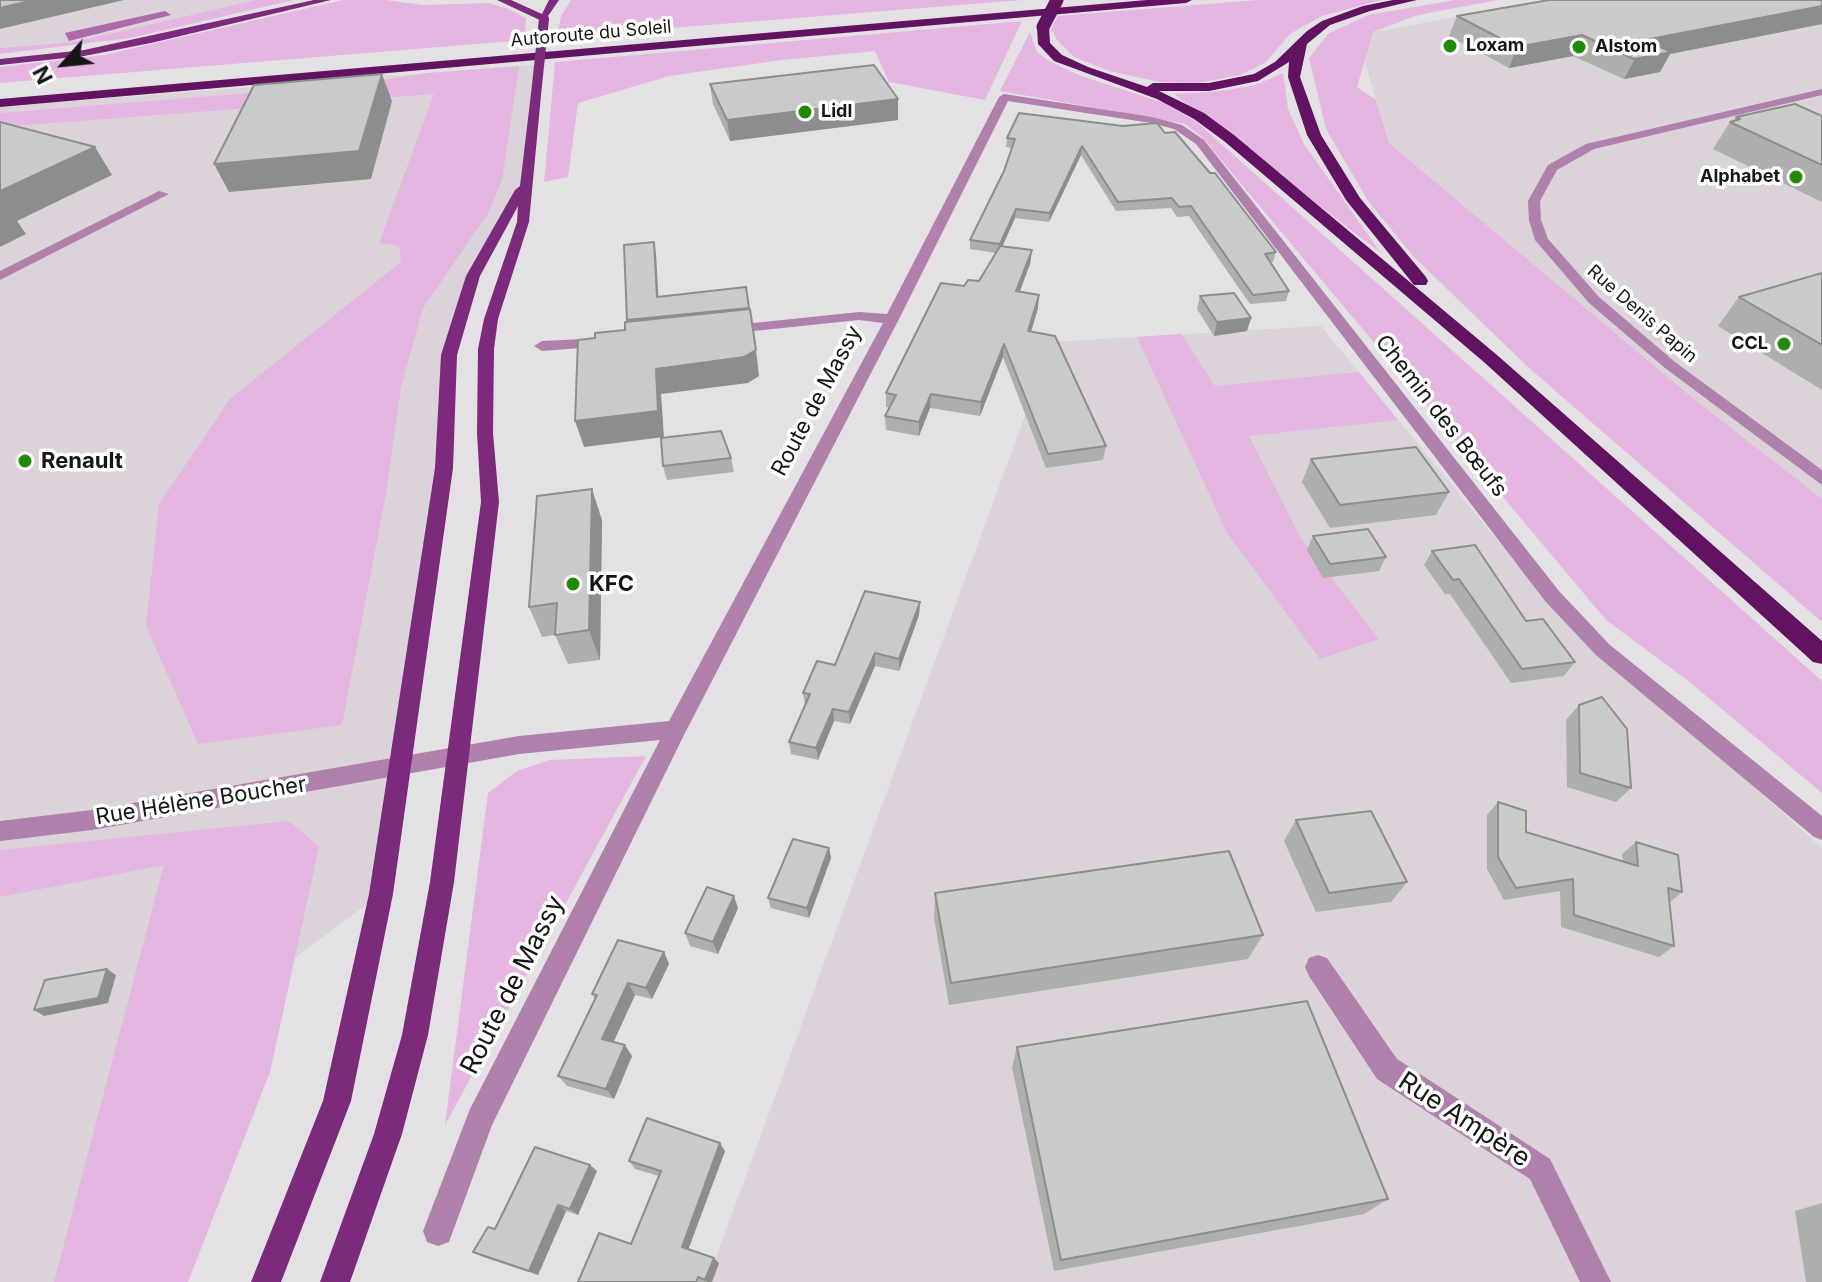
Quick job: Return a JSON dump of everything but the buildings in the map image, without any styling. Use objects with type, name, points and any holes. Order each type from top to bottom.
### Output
[{"type":"highway","points":[[1060,0],[1043,27],[1044,44],[1058,58],[1084,70],[1135,85],[1199,116],[1312,206],[1491,359],[1822,655]]},
{"type":"highway","name":"Autoroute du Soleil","points":[[0,91],[1060,0]]},
{"type":"highway","name":"Autoroute du Soleil","points":[[0,103],[1186,0]]},
{"type":"highway","points":[[1135,85],[1197,88],[1247,80],[1274,69],[1326,23],[1367,8],[1411,0]]},
{"type":"highway","points":[[1301,43],[1294,65],[1294,77],[1314,135],[1354,200],[1397,256],[1491,348],[1822,641]]},
{"type":"main road","points":[[0,60],[112,44],[305,0]]},
{"type":"main road","points":[[0,60],[137,43],[326,0]]},
{"type":"main road","points":[[502,0],[526,8],[544,19]]},
{"type":"main road","points":[[335,1282],[388,1134],[415,1035],[442,882],[490,502],[485,433],[486,349],[491,319],[523,222],[544,19],[542,5],[535,0]]},
{"type":"main road","points":[[544,19],[554,0]]},
{"type":"main road","points":[[266,1282],[337,1101],[381,894],[444,468],[449,355],[473,276],[525,183]]},
{"type":"street","name":"Rue Denis Papin","points":[[1822,92],[1590,146],[1552,168],[1541,183],[1534,201],[1535,220],[1542,240],[1594,300],[1670,365],[1822,479]]},
{"type":"street","name":"Route de Massy","points":[[438,1231],[480,1119],[676,729],[892,319],[1004,97]]},
{"type":"street","name":"Chemin des Bœufs","points":[[1004,97],[1152,120],[1178,127],[1200,142],[1552,596],[1603,650],[1822,830]]},
{"type":"street","points":[[0,276],[163,194]]},
{"type":"street","points":[[705,332],[859,316],[892,319]]},
{"type":"street","points":[[542,346],[612,342]]},
{"type":"street","points":[[400,764],[538,742],[676,729]]},
{"type":"street","name":"Rue Hélène Boucher","points":[[0,831],[92,820],[296,786],[400,764]]},
{"type":"street","name":"Rue Ampère","points":[[1318,967],[1387,1069],[1540,1169],[1596,1282]]},
{"type":"shaded area","points":[[0,0],[256,0],[73,42],[0,48]]},
{"type":"shaded area","points":[[256,0],[294,0],[130,38],[0,54],[0,48],[73,42]]},
{"type":"shaded area","points":[[343,0],[385,0],[424,5],[488,3],[526,18],[525,40],[0,83],[0,67],[104,55]]},
{"type":"shaded area","points":[[571,0],[1023,0],[557,37],[561,16]]},
{"type":"shaded area","points":[[1257,0],[1381,0],[1322,16],[1290,34],[1265,63],[1240,75],[1198,83],[1160,82],[1109,71],[1074,57],[1051,29],[1058,16]]},
{"type":"shaded area","points":[[1455,0],[1498,0],[1418,15],[1373,32],[1357,87],[1376,100],[1389,143],[1690,396],[1822,499],[1822,622],[1529,368],[1414,257],[1368,201],[1326,129],[1309,58],[1328,34],[1368,15]]},
{"type":"shaded area","points":[[1550,0],[1822,0],[1822,508],[1389,143],[1357,35]]},
{"type":"shaded area","points":[[165,11],[171,15],[69,41],[65,33]]},
{"type":"shaded area","points":[[1022,21],[985,100],[889,82],[875,51],[669,76],[578,103],[568,177],[544,182],[555,62]]},
{"type":"shaded area","points":[[1030,32],[1037,52],[1049,61],[1081,76],[1164,103],[1198,123],[1822,681],[1822,793],[1687,680],[1606,620],[1201,136],[1185,124],[1000,91]]},
{"type":"shaded area","points":[[543,64],[525,183],[473,276],[449,355],[444,468],[381,894],[183,1041],[113,1282],[0,1282],[0,107]]},
{"type":"shaded area","points":[[519,66],[502,179],[489,212],[423,308],[401,387],[386,493],[342,725],[198,744],[146,626],[159,504],[230,399],[401,262],[399,246],[379,243],[434,94],[0,127],[0,113],[351,85],[427,73]]},
{"type":"shaded area","points":[[1283,73],[1288,109],[1304,144],[1381,253],[1174,94],[1255,85]]},
{"type":"shaded area","points":[[1321,326],[1554,609],[1822,848],[1822,1282],[707,1282],[1052,342]]},
{"type":"shaded area","points":[[1181,334],[1215,386],[1359,372],[1398,420],[1249,436],[1301,539],[1379,639],[1320,659],[1227,533],[1137,337]]},
{"type":"shaded area","points":[[646,756],[445,1125],[488,793],[517,771],[550,760]]},
{"type":"shaded area","points":[[289,821],[319,847],[270,1072],[188,1282],[54,1282],[164,865],[0,897],[0,850]]},
{"type":"place","name":"Loxam","points":[[1450,46]]},
{"type":"place","name":"Alstom","points":[[1579,47]]},
{"type":"place","name":"Lidl","points":[[805,112]]},
{"type":"place","name":"Alphabet","points":[[1796,177]]},
{"type":"place","name":"CCL","points":[[1784,344]]},
{"type":"place","name":"Renault","points":[[25,461]]},
{"type":"place","name":"KFC","points":[[573,584]]}]
